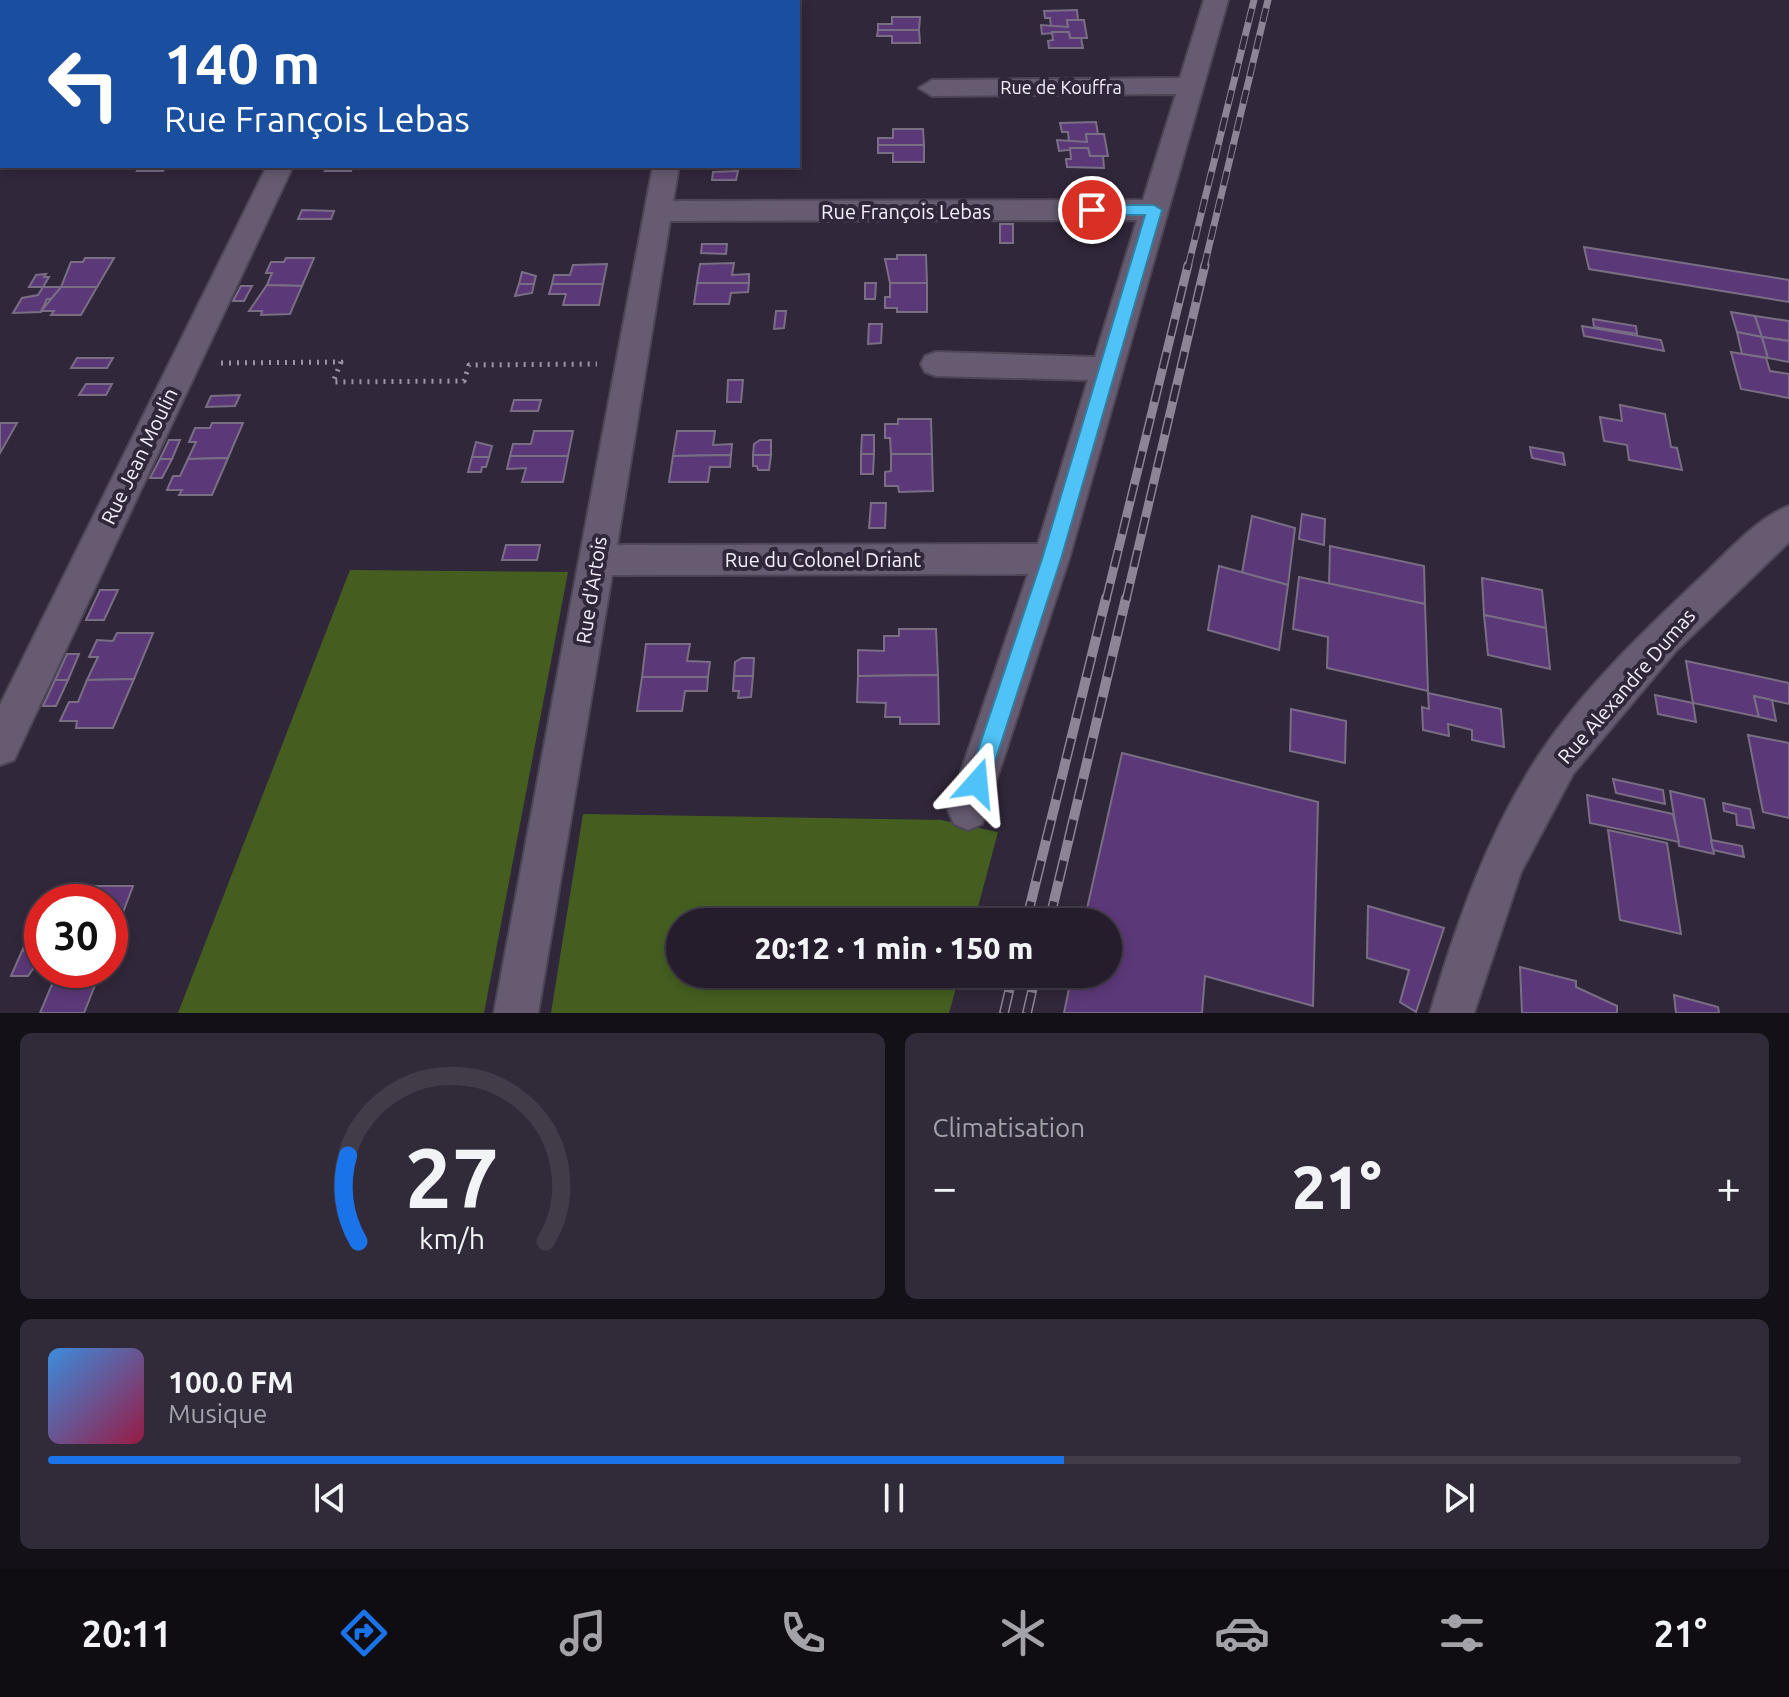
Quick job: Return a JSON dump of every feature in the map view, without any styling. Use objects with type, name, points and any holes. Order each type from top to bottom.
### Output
[{"type":"street","points":[[968,810],[1051,559],[1216,0]]},
{"type":"street","name":"Rue de Kouffra","points":[[932,88],[1190,86]]},
{"type":"street","name":"Rue Jean Moulin","points":[[0,746],[279,168]]},
{"type":"street","name":"Rue d'Artois","points":[[516,1013],[569,728],[595,560],[666,168]]},
{"type":"street","name":"Rue François Lebas","points":[[658,211],[1154,210]]},
{"type":"street","points":[[936,364],[1107,369]]},
{"type":"street","name":"Rue Alexandre Dumas","points":[[1452,1013],[1465,964],[1509,852],[1552,771],[1597,713],[1672,628],[1789,521]]},
{"type":"street","name":"Rue du Colonel Driant","points":[[595,560],[1051,559]]},
{"type":"path","points":[[184,363],[341,362],[333,382],[464,381],[469,365],[630,364]]},
{"type":"green space","points":[[350,570],[568,572],[484,1013],[178,1013]]},
{"type":"green space","points":[[583,814],[941,820],[998,832],[978,908],[666,908],[666,988],[956,988],[949,1013],[551,1013]]},
{"type":"building","points":[[1077,10],[1078,20],[1067,20],[1068,27],[1051,27],[1050,18],[1045,18],[1044,11]]},
{"type":"building","points":[[892,17],[920,17],[919,30],[878,30],[878,24],[892,24]]},
{"type":"building","points":[[1067,20],[1084,20],[1087,38],[1070,38],[1069,32],[1042,34],[1041,25],[1068,27]]},
{"type":"building","points":[[878,30],[919,30],[920,43],[892,43],[892,36],[877,36]]},
{"type":"building","points":[[1052,32],[1069,32],[1070,38],[1081,38],[1083,48],[1049,48],[1048,41],[1053,40]]},
{"type":"building","points":[[1096,122],[1098,134],[1086,134],[1087,142],[1069,142],[1068,132],[1062,132],[1060,123]]},
{"type":"building","points":[[893,129],[923,129],[924,145],[878,145],[878,138],[893,138]]},
{"type":"building","points":[[1086,134],[1104,134],[1108,156],[1090,156],[1088,148],[1059,151],[1057,140],[1087,142]]},
{"type":"building","points":[[878,145],[924,145],[924,162],[893,162],[893,153],[878,153]]},
{"type":"building","points":[[1070,148],[1088,148],[1090,156],[1103,156],[1104,168],[1067,167],[1066,159],[1071,159]]},
{"type":"building","points":[[139,168],[165,168],[163,171],[137,171]]},
{"type":"building","points":[[327,168],[352,168],[351,171],[325,171]]},
{"type":"building","points":[[738,171],[736,180],[712,180],[713,172]]},
{"type":"building","points":[[302,210],[334,211],[331,219],[298,219]]},
{"type":"building","points":[[1000,224],[1013,224],[1013,243],[1000,243]]},
{"type":"building","points":[[702,244],[727,244],[726,254],[701,253]]},
{"type":"building","points":[[1584,247],[1789,280],[1789,302],[1589,269]]},
{"type":"building","points":[[897,255],[926,255],[927,283],[890,283],[885,259],[897,259]]},
{"type":"building","points":[[85,258],[114,258],[97,287],[61,287],[71,262],[83,262]]},
{"type":"building","points":[[286,258],[314,258],[302,286],[267,285],[272,273],[266,273],[271,262],[284,262]]},
{"type":"building","points":[[734,263],[732,275],[749,274],[749,283],[697,283],[700,264]]},
{"type":"building","points":[[607,264],[603,284],[552,284],[554,275],[570,275],[573,265]]},
{"type":"building","points":[[522,272],[536,276],[534,284],[519,284]]},
{"type":"building","points":[[46,274],[44,277],[49,277],[43,287],[29,287],[36,275]]},
{"type":"building","points":[[697,283],[749,283],[748,292],[731,293],[729,304],[694,304]]},
{"type":"building","points":[[865,283],[876,283],[875,299],[865,299]]},
{"type":"building","points":[[890,283],[927,283],[927,312],[897,312],[897,308],[885,308],[885,297],[890,297]]},
{"type":"building","points":[[519,284],[534,284],[532,293],[515,296]]},
{"type":"building","points":[[552,284],[603,284],[599,305],[563,305],[566,294],[549,294]]},
{"type":"building","points":[[267,285],[302,286],[290,314],[261,315],[262,311],[249,311]]},
{"type":"building","points":[[241,286],[252,286],[244,301],[233,301]]},
{"type":"building","points":[[43,287],[61,287],[54,299],[47,299],[41,312],[13,313],[22,298],[38,295]]},
{"type":"building","points":[[61,287],[97,287],[81,315],[51,315],[54,311],[41,311]]},
{"type":"building","points":[[776,311],[786,311],[784,328],[774,329]]},
{"type":"building","points":[[1731,312],[1755,316],[1762,337],[1737,332]]},
{"type":"building","points":[[1755,316],[1789,321],[1789,341],[1762,337]]},
{"type":"building","points":[[1593,319],[1636,326],[1637,334],[1594,327]]},
{"type":"building","points":[[869,324],[882,324],[881,343],[868,344]]},
{"type":"building","points":[[1582,326],[1661,340],[1664,351],[1584,336]]},
{"type":"building","points":[[1737,332],[1762,337],[1768,358],[1742,354]]},
{"type":"building","points":[[1762,337],[1789,341],[1789,362],[1768,358]]},
{"type":"building","points":[[1731,352],[1766,358],[1770,371],[1789,374],[1789,398],[1741,389]]},
{"type":"building","points":[[77,358],[113,358],[107,368],[71,368]]},
{"type":"building","points":[[728,380],[743,380],[741,402],[727,402]]},
{"type":"building","points":[[86,384],[112,384],[106,395],[79,395]]},
{"type":"building","points":[[240,395],[235,406],[206,407],[211,396]]},
{"type":"building","points":[[514,400],[541,400],[538,411],[511,411]]},
{"type":"building","points":[[1620,405],[1665,414],[1671,447],[1677,448],[1682,470],[1629,460],[1627,445],[1604,441],[1600,417],[1622,421]]},
{"type":"building","points":[[898,419],[931,419],[932,454],[891,454],[890,438],[885,438],[885,424],[898,424]]},
{"type":"building","points":[[0,423],[17,423],[0,453]]},
{"type":"building","points":[[212,423],[243,423],[228,458],[188,459],[196,442],[189,442],[195,428],[210,428]]},
{"type":"building","points":[[534,431],[573,431],[568,456],[510,456],[513,444],[531,444]]},
{"type":"building","points":[[677,431],[715,431],[713,445],[732,444],[731,455],[673,456]]},
{"type":"building","points":[[862,435],[874,435],[874,454],[861,454]]},
{"type":"building","points":[[169,440],[180,440],[172,459],[160,459]]},
{"type":"building","points":[[760,440],[771,440],[771,455],[753,455],[754,444]]},
{"type":"building","points":[[476,442],[492,446],[489,457],[472,457]]},
{"type":"building","points":[[1530,447],[1563,453],[1565,465],[1532,458]]},
{"type":"building","points":[[861,454],[874,454],[873,474],[861,474]]},
{"type":"building","points":[[891,454],[932,454],[933,491],[899,492],[898,486],[885,486],[885,472],[891,471]]},
{"type":"building","points":[[731,455],[730,467],[710,467],[708,482],[669,482],[673,456]]},
{"type":"building","points":[[753,455],[771,455],[769,470],[758,470],[757,466],[753,466]]},
{"type":"building","points":[[510,456],[568,456],[563,482],[522,482],[526,468],[507,469]]},
{"type":"building","points":[[472,457],[489,457],[481,472],[468,472]]},
{"type":"building","points":[[228,458],[212,495],[179,495],[182,490],[167,490],[173,476],[180,476],[188,459]]},
{"type":"building","points":[[160,459],[172,459],[162,478],[150,478]]},
{"type":"building","points":[[871,503],[886,503],[885,528],[869,528]]},
{"type":"building","points":[[1302,514],[1325,519],[1324,545],[1299,539]]},
{"type":"building","points":[[1252,516],[1295,528],[1288,585],[1242,573]]},
{"type":"building","points":[[506,545],[540,545],[537,560],[502,560]]},
{"type":"building","points":[[1330,546],[1424,566],[1425,604],[1329,584]]},
{"type":"building","points":[[1219,566],[1288,585],[1279,650],[1208,630]]},
{"type":"building","points":[[1299,577],[1425,604],[1428,691],[1327,668],[1328,637],[1293,629]]},
{"type":"building","points":[[1482,578],[1542,590],[1546,628],[1484,615]]},
{"type":"building","points":[[100,590],[118,590],[104,620],[86,620]]},
{"type":"building","points":[[1484,615],[1546,628],[1550,669],[1488,655]]},
{"type":"building","points":[[899,629],[936,629],[938,675],[858,676],[858,650],[884,651],[884,636],[899,636]]},
{"type":"building","points":[[117,633],[153,633],[134,679],[87,680],[98,657],[89,657],[97,640],[113,641]]},
{"type":"building","points":[[646,644],[690,644],[687,661],[710,662],[708,677],[642,677]]},
{"type":"building","points":[[67,654],[79,654],[68,680],[55,680]]},
{"type":"building","points":[[742,658],[754,658],[753,676],[734,676],[735,662]]},
{"type":"building","points":[[1686,661],[1789,683],[1789,704],[1754,696],[1759,717],[1693,703]]},
{"type":"building","points":[[938,675],[939,724],[900,724],[900,717],[885,717],[886,703],[857,702],[858,676]]},
{"type":"building","points":[[734,676],[753,676],[751,697],[738,698],[739,691],[733,691]]},
{"type":"building","points":[[642,677],[708,677],[707,691],[685,691],[682,711],[637,711]]},
{"type":"building","points":[[134,679],[113,728],[76,728],[77,721],[60,721],[69,702],[78,702],[87,680]]},
{"type":"building","points":[[55,680],[68,680],[56,706],[43,706]]},
{"type":"building","points":[[1428,693],[1501,709],[1504,747],[1472,740],[1472,730],[1448,724],[1449,736],[1423,730],[1422,707],[1429,709]]},
{"type":"building","points":[[1655,695],[1693,703],[1696,722],[1658,714]]},
{"type":"building","points":[[1754,696],[1772,700],[1776,721],[1759,717]]},
{"type":"building","points":[[1291,709],[1346,721],[1345,763],[1290,751]]},
{"type":"building","points":[[1748,735],[1789,743],[1789,818],[1763,812]]},
{"type":"building","points":[[1122,753],[1318,802],[1313,1006],[1205,976],[1202,1013],[1064,1013],[1069,988],[1122,988],[1122,908],[1087,908]]},
{"type":"building","points":[[1613,779],[1663,790],[1665,804],[1616,793]]},
{"type":"building","points":[[1670,791],[1704,799],[1714,854],[1679,846]]},
{"type":"building","points":[[1587,795],[1673,814],[1679,842],[1590,823]]},
{"type":"building","points":[[1723,803],[1750,809],[1754,828],[1737,825],[1736,814],[1724,811]]},
{"type":"building","points":[[1608,830],[1667,843],[1681,934],[1620,920]]},
{"type":"building","points":[[1711,840],[1742,846],[1744,857],[1713,850]]},
{"type":"building","points":[[1368,906],[1444,928],[1416,1012],[1400,1002],[1409,970],[1367,958]]},
{"type":"building","points":[[22,951],[24,951],[24,976],[11,976]]},
{"type":"building","points":[[1520,967],[1576,981],[1576,987],[1617,1006],[1617,1013],[1522,1013]]},
{"type":"building","points":[[50,988],[94,988],[84,1013],[40,1013]]},
{"type":"building","points":[[1674,995],[1718,1007],[1719,1013],[1676,1013]]},
{"type":"railway","points":[[1188,267],[1254,0]]},
{"type":"railway","points":[[1204,267],[1268,0]]},
{"type":"railway","points":[[1106,600],[1188,265]]},
{"type":"railway","points":[[1126,600],[1205,265]]},
{"type":"railway","points":[[1029,908],[1106,598]]},
{"type":"railway","points":[[1052,908],[1126,598]]},
{"type":"railway","points":[[1004,1013],[1010,988]]},
{"type":"railway","points":[[1027,1013],[1033,988]]},
{"type":"route","points":[[977,783],[1051,559],[1154,210],[1092,210]]}]
